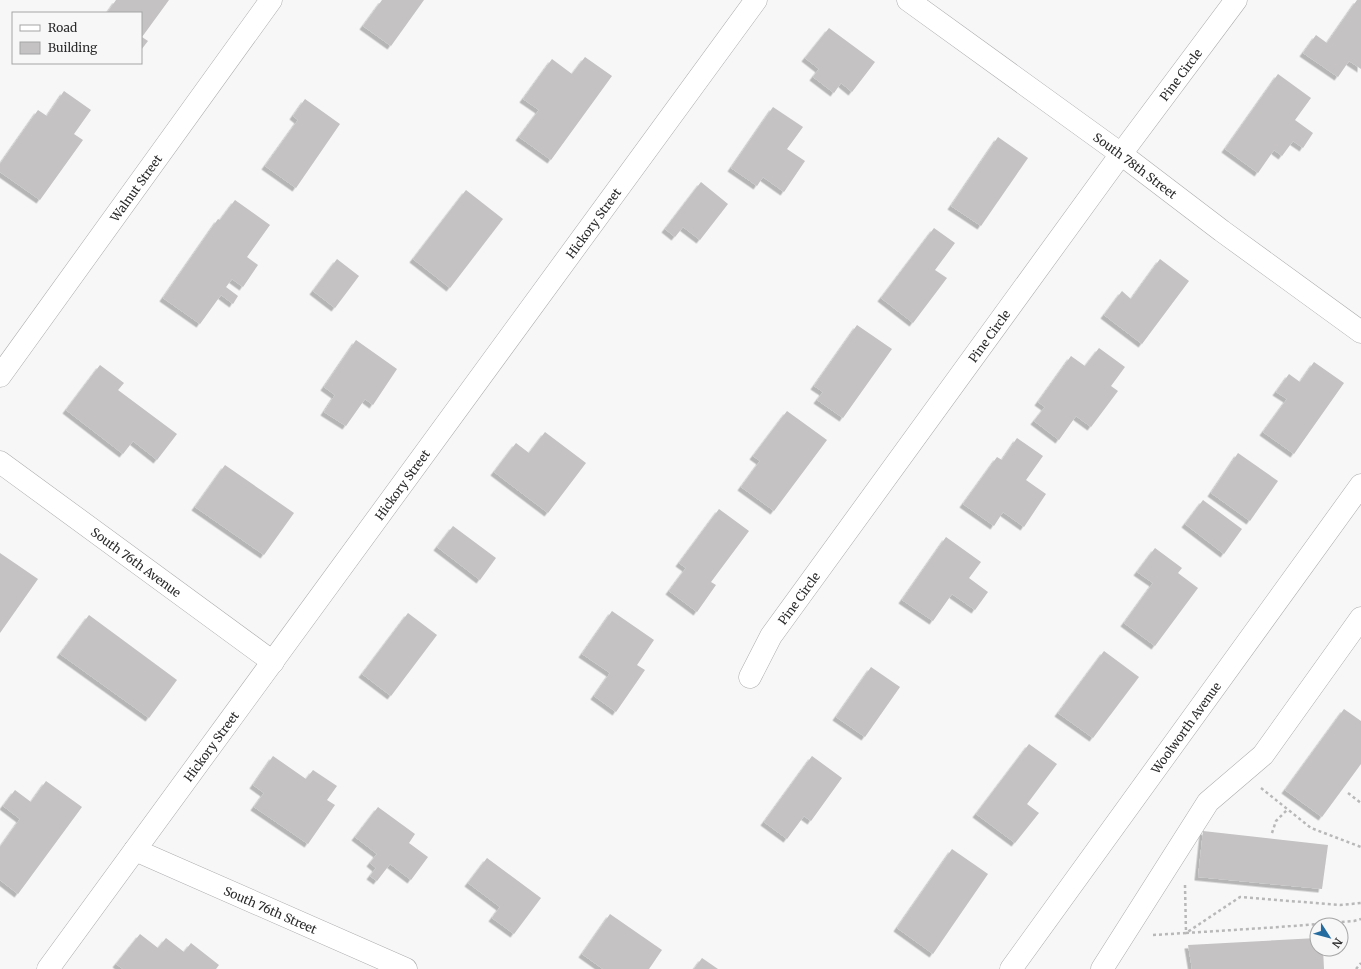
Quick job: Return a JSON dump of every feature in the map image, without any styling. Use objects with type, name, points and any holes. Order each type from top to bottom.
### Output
[{"type":"street","name":"Walnut Street","points":[[0,376],[271,0]]},
{"type":"street","name":"Hickory Street","points":[[48,969],[756,0]]},
{"type":"street","name":"South 78th Street","points":[[908,0],[1121,154],[1222,231],[1361,332]]},
{"type":"street","name":"Pine Circle","points":[[750,677],[772,636],[1121,154],[1236,0]]},
{"type":"street","name":"South 76th Avenue","points":[[0,462],[273,662]]},
{"type":"street","name":"Woolworth Avenue","points":[[1011,969],[1361,486]]},
{"type":"street","points":[[1102,969],[1208,802],[1263,755],[1361,618]]},
{"type":"street","name":"South 76th Street","points":[[135,850],[406,969]]},
{"type":"path","points":[[1242,773],[1311,828],[1361,847]]},
{"type":"path","points":[[1348,793],[1361,803]]},
{"type":"path","points":[[1272,833],[1276,820],[1288,810]]},
{"type":"path","points":[[1176,852],[1185,876],[1186,933]]},
{"type":"path","points":[[1186,933],[1240,898],[1340,905],[1361,903]]},
{"type":"path","points":[[1152,935],[1280,927],[1354,921],[1361,919]]},
{"type":"path","points":[[1356,969],[1361,963]]},
{"type":"building","points":[[116,0],[169,0],[142,37],[142,12],[108,12]]},
{"type":"building","points":[[382,0],[424,0],[391,46],[363,26]]},
{"type":"building","points":[[1357,0],[1361,0],[1361,69],[1349,61],[1338,77],[1303,53],[1316,35],[1327,43]]},
{"type":"building","points":[[829,28],[875,62],[852,92],[841,83],[834,93],[813,77],[819,69],[805,58]]},
{"type":"building","points":[[142,37],[148,41],[142,49]]},
{"type":"building","points":[[585,57],[612,76],[551,160],[519,137],[539,110],[523,99],[552,59],[572,74]]},
{"type":"building","points":[[1278,74],[1311,98],[1295,120],[1313,133],[1303,148],[1293,141],[1282,156],[1274,150],[1258,173],[1225,149]]},
{"type":"building","points":[[64,91],[91,110],[74,134],[83,140],[40,200],[0,172],[0,164],[38,110],[47,116]]},
{"type":"building","points":[[305,99],[340,124],[296,188],[265,166],[298,120],[293,116]]},
{"type":"building","points":[[773,107],[803,127],[787,149],[805,161],[784,192],[763,177],[757,186],[731,168]]},
{"type":"building","points":[[998,137],[1028,158],[981,226],[951,206]]},
{"type":"building","points":[[701,182],[728,204],[700,240],[683,227],[675,237],[665,229]]},
{"type":"building","points":[[466,190],[503,219],[450,288],[413,259]]},
{"type":"building","points":[[235,200],[270,225],[247,257],[258,265],[243,287],[232,279],[226,287],[238,296],[233,304],[221,295],[200,324],[163,298],[218,219],[220,220]]},
{"type":"building","points":[[934,228],[955,243],[935,270],[947,278],[913,323],[881,298]]},
{"type":"building","points":[[337,259],[359,276],[335,308],[313,291]]},
{"type":"building","points":[[1160,259],[1189,281],[1142,344],[1104,315],[1122,291],[1131,299]]},
{"type":"building","points":[[857,325],[892,349],[843,418],[817,400],[823,392],[814,386]]},
{"type":"building","points":[[356,340],[397,369],[373,405],[365,399],[346,426],[324,412],[335,395],[324,387]]},
{"type":"building","points":[[1099,348],[1125,367],[1111,386],[1118,391],[1091,427],[1076,416],[1059,440],[1034,421],[1045,407],[1038,402],[1071,356],[1085,366]]},
{"type":"building","points":[[1314,362],[1344,383],[1294,454],[1263,432],[1287,399],[1276,392],[1289,374],[1300,382]]},
{"type":"building","points":[[100,365],[124,383],[118,390],[177,434],[157,460],[133,441],[123,454],[66,410]]},
{"type":"building","points":[[787,411],[827,440],[774,511],[741,487],[760,461],[753,456]]},
{"type":"building","points":[[545,432],[586,463],[548,513],[494,472],[516,443],[529,453]]},
{"type":"building","points":[[1017,438],[1043,456],[1026,480],[1046,494],[1024,527],[1003,512],[994,526],[963,504],[997,457],[1002,460]]},
{"type":"building","points":[[1238,453],[1278,481],[1250,521],[1211,493]]},
{"type":"building","points":[[225,465],[294,513],[264,555],[195,507]]},
{"type":"building","points":[[1203,500],[1242,529],[1224,554],[1185,524]]},
{"type":"building","points":[[719,509],[749,531],[711,582],[716,585],[697,612],[669,591],[686,568],[679,563]]},
{"type":"building","points":[[453,526],[496,558],[480,580],[437,547]]},
{"type":"building","points":[[946,537],[981,562],[969,578],[988,592],[975,610],[952,594],[933,621],[902,600]]},
{"type":"building","points":[[1155,548],[1182,568],[1178,573],[1198,588],[1155,646],[1124,623],[1153,583],[1137,572]]},
{"type":"building","points":[[0,553],[38,579],[0,633]]},
{"type":"building","points":[[612,611],[654,640],[637,665],[645,670],[616,712],[594,696],[610,673],[582,654]]},
{"type":"building","points":[[408,613],[437,635],[391,696],[362,674]]},
{"type":"building","points":[[89,615],[177,680],[149,718],[60,654]]},
{"type":"building","points":[[1104,651],[1139,677],[1093,738],[1058,713]]},
{"type":"building","points":[[871,667],[900,687],[865,737],[836,717]]},
{"type":"building","points":[[1344,709],[1361,721],[1361,764],[1322,817],[1285,790]]},
{"type":"building","points":[[1029,744],[1057,764],[1027,804],[1039,813],[1015,843],[976,814]]},
{"type":"building","points":[[273,756],[306,779],[313,770],[337,786],[327,800],[335,805],[308,844],[254,807],[264,793],[253,785]]},
{"type":"building","points":[[812,756],[842,778],[811,821],[804,816],[787,839],[764,822]]},
{"type":"building","points":[[46,781],[82,807],[18,894],[0,880],[0,847],[20,819],[3,806],[15,790],[31,802]]},
{"type":"building","points":[[378,807],[415,834],[409,843],[428,857],[411,880],[390,864],[377,881],[370,876],[376,868],[370,863],[377,854],[355,837]]},
{"type":"building","points":[[1203,831],[1328,845],[1322,889],[1198,877]]},
{"type":"building","points":[[952,849],[988,874],[933,954],[897,928]]},
{"type":"building","points":[[487,858],[541,898],[514,934],[492,918],[500,907],[468,883]]},
{"type":"building","points":[[610,914],[662,950],[649,969],[603,969],[582,954]]},
{"type":"building","points":[[140,934],[158,948],[166,938],[184,952],[191,943],[219,965],[216,969],[123,969],[116,964]]},
{"type":"building","points":[[1309,938],[1309,957],[1323,957],[1324,969],[1192,969],[1188,945]]},
{"type":"building","points":[[702,958],[718,969],[694,969]]}]
